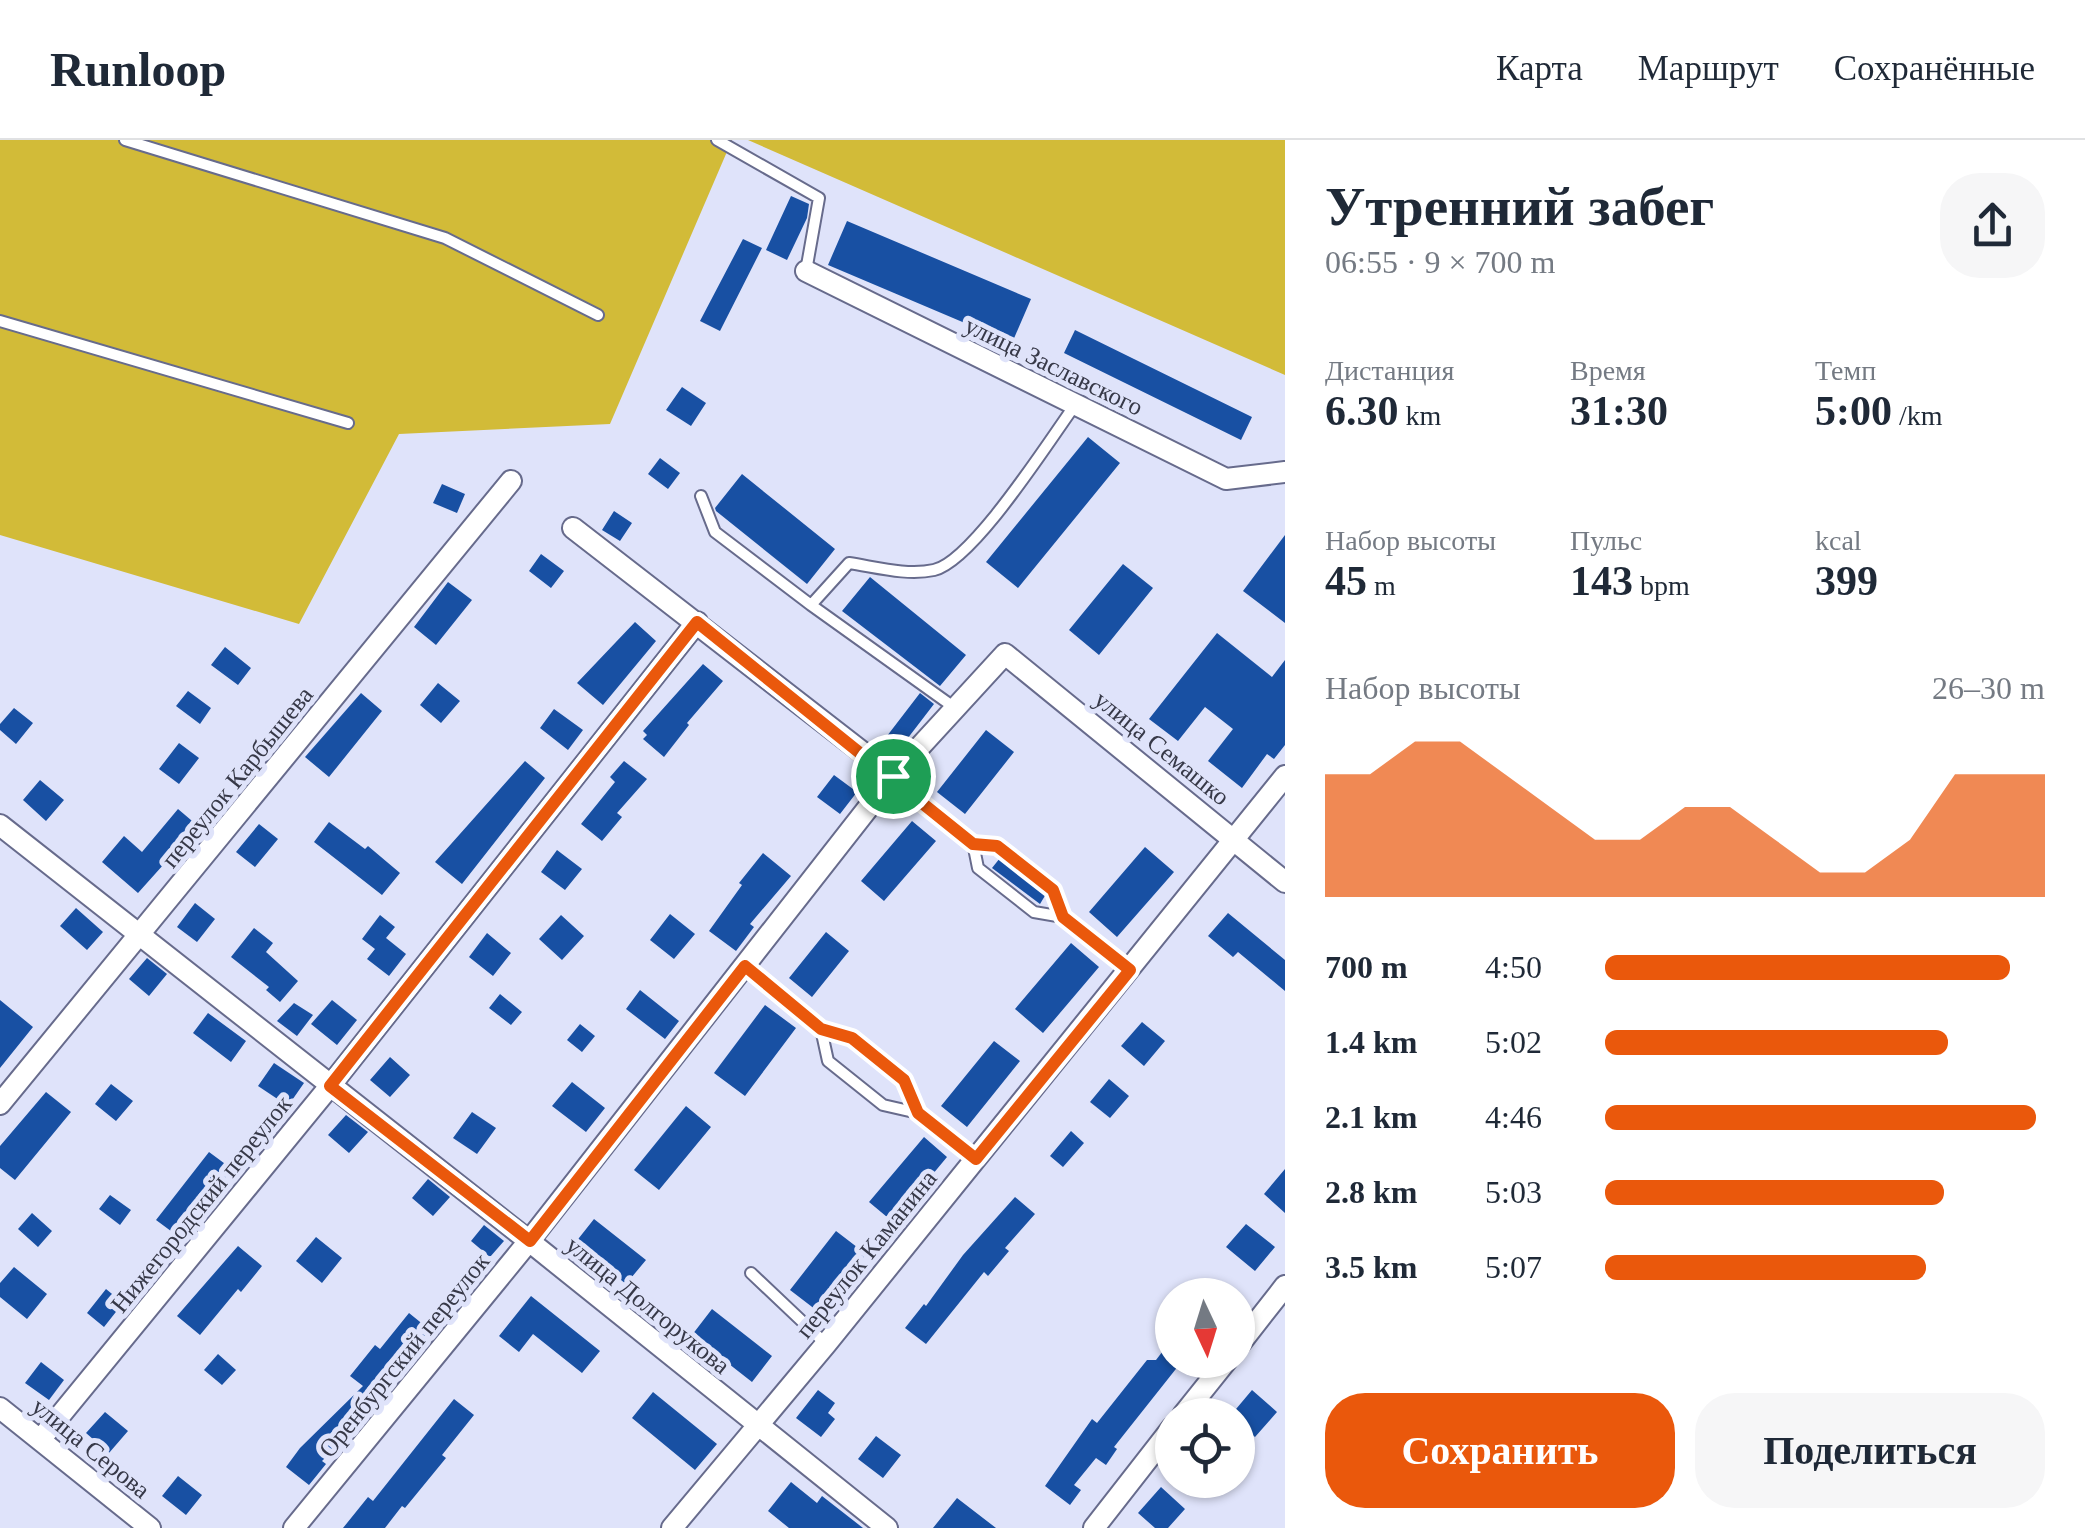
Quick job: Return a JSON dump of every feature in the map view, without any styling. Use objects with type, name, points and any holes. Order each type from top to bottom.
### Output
[{"type":"street","name":"улица Заславского","points":[[806,271],[1226,479],[1285,472]]},
{"type":"street","name":"переулок Карбышева","points":[[0,1104],[511,482]]},
{"type":"street","points":[[574,528],[893,776]]},
{"type":"street","name":"Нижегородский переулок","points":[[40,1440],[330,1086],[697,622]]},
{"type":"street","name":"Оренбургский переулок","points":[[294,1528],[530,1241],[893,776],[1006,654]]},
{"type":"street","name":"улица Семашко","points":[[1006,654],[1285,882]]},
{"type":"street","name":"переулок Каманина","points":[[672,1528],[826,1344],[1285,776]]},
{"type":"street","name":"улица Долгорукова","points":[[0,824],[887,1528]]},
{"type":"street","points":[[1255,1324],[1285,1286]]},
{"type":"street","points":[[1196,1398],[1212,1378]]},
{"type":"street","name":"улица Серова","points":[[0,1408],[150,1528]]},
{"type":"street","points":[[1094,1528],[1155,1450]]},
{"type":"lane","points":[[125,140],[444,238],[598,315]]},
{"type":"lane","points":[[716,140],[820,198],[806,271]]},
{"type":"lane","points":[[0,321],[348,423]]},
{"type":"lane","points":[[811,605],[849,563],[906,572],[938,570],[976,540],[1076,405]]},
{"type":"lane","points":[[701,496],[715,532],[955,708]]},
{"type":"lane","points":[[893,776],[973,844],[997,846],[1053,890],[1063,917]]},
{"type":"lane","points":[[973,844],[978,868],[1034,912],[1063,917],[1130,970]]},
{"type":"lane","points":[[745,966],[821,1029],[852,1038],[904,1080],[918,1113]]},
{"type":"lane","points":[[821,1029],[828,1061],[883,1105],[918,1113],[976,1159]]},
{"type":"lane","points":[[751,1273],[826,1344]]},
{"type":"shaded area","points":[[0,140],[732,140],[610,424],[399,434],[299,624],[0,535]]},
{"type":"shaded area","points":[[748,140],[1285,140],[1285,375]]},
{"type":"building","points":[[791,196],[809,204],[807,218],[787,260],[766,250]]},
{"type":"building","points":[[847,221],[1031,299],[1012,343],[828,265]]},
{"type":"building","points":[[743,239],[762,248],[720,331],[700,321]]},
{"type":"building","points":[[1075,330],[1252,417],[1241,440],[1064,353]]},
{"type":"building","points":[[682,387],[706,403],[691,426],[666,410]]},
{"type":"building","points":[[1088,437],[1120,463],[1018,588],[986,562]]},
{"type":"building","points":[[660,458],[680,473],[668,489],[648,474]]},
{"type":"building","points":[[742,474],[835,549],[807,584],[716,511]]},
{"type":"building","points":[[442,484],[465,494],[457,513],[433,503]]},
{"type":"building","points":[[614,511],[632,523],[620,541],[602,530]]},
{"type":"building","points":[[1285,535],[1285,623],[1243,591]]},
{"type":"building","points":[[541,554],[564,571],[551,588],[529,571]]},
{"type":"building","points":[[1123,564],[1153,588],[1099,655],[1069,630]]},
{"type":"building","points":[[870,577],[966,655],[940,686],[842,611]]},
{"type":"building","points":[[448,582],[472,600],[436,645],[414,627]]},
{"type":"building","points":[[635,622],[656,641],[603,705],[577,683]]},
{"type":"building","points":[[1217,633],[1272,677],[1285,660],[1285,745],[1274,759],[1267,754],[1242,788],[1208,761],[1233,729],[1205,707],[1178,741],[1149,719]]},
{"type":"building","points":[[225,647],[251,668],[238,685],[211,665]]},
{"type":"building","points":[[703,664],[723,681],[664,757],[643,739],[647,735],[643,731]]},
{"type":"building","points":[[438,683],[460,701],[441,723],[420,705]]},
{"type":"building","points":[[188,691],[211,708],[200,724],[176,706]]},
{"type":"building","points":[[361,693],[382,711],[329,777],[305,757]]},
{"type":"building","points":[[920,693],[934,704],[901,747],[887,736]]},
{"type":"building","points":[[14,708],[33,723],[16,744],[0,730],[0,724]]},
{"type":"building","points":[[554,709],[583,730],[568,750],[540,728]]},
{"type":"building","points":[[986,730],[1014,752],[965,814],[937,792]]},
{"type":"building","points":[[179,743],[199,758],[179,784],[159,769]]},
{"type":"building","points":[[525,761],[545,778],[462,884],[435,862]]},
{"type":"building","points":[[624,761],[647,779],[617,813],[622,817],[602,841],[581,824],[615,782],[610,777]]},
{"type":"building","points":[[834,775],[857,792],[840,814],[817,797]]},
{"type":"building","points":[[40,780],[64,800],[46,821],[23,800]]},
{"type":"building","points":[[178,809],[198,826],[138,893],[102,862],[124,836],[142,852]]},
{"type":"building","points":[[912,821],[936,841],[884,901],[861,881]]},
{"type":"building","points":[[329,822],[365,849],[368,846],[400,873],[382,895],[314,842]]},
{"type":"building","points":[[259,824],[278,839],[255,867],[236,852]]},
{"type":"building","points":[[1145,847],[1174,872],[1117,937],[1089,912]]},
{"type":"building","points":[[557,850],[582,869],[565,890],[541,872]]},
{"type":"building","points":[[763,853],[791,876],[750,924],[754,927],[736,951],[709,931]]},
{"type":"building","points":[[1000,858],[1046,894],[1040,904],[992,868]]},
{"type":"building","points":[[195,903],[215,919],[197,942],[177,927]]},
{"type":"building","points":[[76,908],[103,932],[87,950],[60,926]]},
{"type":"building","points":[[1228,913],[1285,960],[1285,991],[1238,952],[1233,957],[1208,936]]},
{"type":"building","points":[[670,914],[695,934],[674,959],[650,940]]},
{"type":"building","points":[[380,915],[395,927],[386,938],[406,954],[389,976],[367,959],[375,949],[362,939]]},
{"type":"building","points":[[561,915],[584,936],[562,960],[539,939]]},
{"type":"building","points":[[254,928],[273,943],[266,952],[298,981],[280,1002],[266,990],[269,987],[231,957]]},
{"type":"building","points":[[826,932],[849,951],[812,997],[789,978]]},
{"type":"building","points":[[487,933],[511,953],[493,976],[469,957]]},
{"type":"building","points":[[1071,943],[1099,967],[1043,1033],[1015,1009]]},
{"type":"building","points":[[147,958],[167,974],[149,996],[129,979]]},
{"type":"building","points":[[640,990],[679,1021],[665,1039],[626,1009]]},
{"type":"building","points":[[500,994],[522,1012],[511,1025],[489,1008]]},
{"type":"building","points":[[0,1000],[33,1027],[0,1068]]},
{"type":"building","points":[[332,1000],[357,1020],[337,1045],[311,1024]]},
{"type":"building","points":[[294,1003],[313,1015],[297,1036],[277,1021]]},
{"type":"building","points":[[765,1005],[796,1028],[745,1096],[714,1073]]},
{"type":"building","points":[[208,1013],[246,1041],[231,1062],[193,1033]]},
{"type":"building","points":[[1142,1022],[1165,1041],[1144,1066],[1121,1046]]},
{"type":"building","points":[[580,1024],[595,1036],[582,1052],[567,1040]]},
{"type":"building","points":[[994,1041],[1020,1061],[967,1127],[941,1106]]},
{"type":"building","points":[[390,1057],[410,1075],[390,1097],[370,1080]]},
{"type":"building","points":[[274,1063],[304,1083],[288,1106],[258,1086]]},
{"type":"building","points":[[1109,1079],[1129,1096],[1110,1118],[1090,1102]]},
{"type":"building","points":[[572,1082],[605,1108],[586,1132],[552,1106]]},
{"type":"building","points":[[111,1084],[133,1101],[116,1121],[95,1104]]},
{"type":"building","points":[[46,1092],[71,1112],[15,1180],[0,1168],[0,1146]]},
{"type":"building","points":[[686,1106],[711,1127],[659,1190],[634,1170]]},
{"type":"building","points":[[472,1112],[496,1128],[477,1154],[453,1138]]},
{"type":"building","points":[[346,1115],[368,1132],[349,1153],[328,1135]]},
{"type":"building","points":[[1071,1131],[1084,1143],[1063,1167],[1050,1156]]},
{"type":"building","points":[[924,1137],[947,1157],[893,1222],[869,1202]]},
{"type":"building","points":[[209,1152],[232,1169],[179,1237],[156,1220]]},
{"type":"building","points":[[1285,1169],[1285,1213],[1264,1194]]},
{"type":"building","points":[[428,1179],[450,1197],[433,1216],[412,1198]]},
{"type":"building","points":[[110,1195],[131,1210],[120,1225],[99,1209]]},
{"type":"building","points":[[1015,1197],[1035,1214],[1005,1248],[1009,1251],[988,1276],[984,1272],[926,1344],[905,1328]]},
{"type":"building","points":[[32,1213],[52,1231],[38,1247],[18,1229]]},
{"type":"building","points":[[594,1219],[646,1260],[626,1284],[575,1243]]},
{"type":"building","points":[[1246,1224],[1275,1247],[1255,1271],[1226,1247]]},
{"type":"building","points":[[484,1225],[504,1241],[490,1257],[471,1241]]},
{"type":"building","points":[[836,1231],[866,1254],[820,1313],[790,1290]]},
{"type":"building","points":[[316,1237],[342,1258],[322,1283],[296,1261]]},
{"type":"building","points":[[238,1246],[262,1266],[200,1335],[177,1316]]},
{"type":"building","points":[[14,1267],[47,1294],[27,1319],[0,1297],[0,1283]]},
{"type":"building","points":[[106,1289],[123,1303],[104,1327],[87,1313]]},
{"type":"building","points":[[531,1296],[600,1351],[582,1373],[533,1334],[519,1352],[499,1336]]},
{"type":"building","points":[[712,1309],[772,1356],[752,1382],[692,1335]]},
{"type":"building","points":[[409,1313],[430,1330],[358,1425],[322,1461],[326,1464],[309,1485],[286,1467],[363,1386],[350,1376],[375,1345],[380,1349]]},
{"type":"building","points":[[218,1354],[236,1370],[222,1385],[204,1370]]},
{"type":"building","points":[[1147,1360],[1155,1360],[1155,1378],[1169,1378],[1114,1447],[1117,1449],[1106,1465],[1096,1458],[1074,1485],[1081,1490],[1070,1505],[1045,1486],[1092,1419],[1097,1423]]},
{"type":"building","points":[[41,1362],[64,1380],[49,1400],[25,1383]]},
{"type":"building","points":[[818,1390],[835,1403],[828,1413],[835,1419],[821,1437],[796,1418]]},
{"type":"building","points":[[1252,1390],[1277,1412],[1255,1437],[1255,1398],[1245,1398]]},
{"type":"building","points":[[653,1392],[717,1444],[695,1470],[632,1418]]},
{"type":"building","points":[[454,1399],[474,1415],[442,1455],[446,1458],[405,1508],[402,1506],[385,1528],[343,1528],[368,1497],[373,1501]]},
{"type":"building","points":[[105,1412],[128,1431],[109,1453],[86,1433]]},
{"type":"building","points":[[876,1436],[901,1455],[883,1478],[858,1459]]},
{"type":"building","points":[[178,1476],[202,1495],[186,1515],[162,1496]]},
{"type":"building","points":[[791,1482],[817,1503],[822,1496],[863,1528],[789,1528],[768,1511]]},
{"type":"building","points":[[1155,1494],[1155,1498],[1173,1498],[1185,1509],[1168,1528],[1155,1528],[1138,1513]]},
{"type":"building","points":[[957,1498],[996,1528],[933,1528]]},
{"type":"route","points":[[697,622],[893,776],[973,844],[997,846],[1053,890],[1063,917],[1130,970],[976,1159],[918,1113],[904,1080],[852,1038],[821,1029],[745,966],[530,1241],[330,1086],[697,622]]}]
